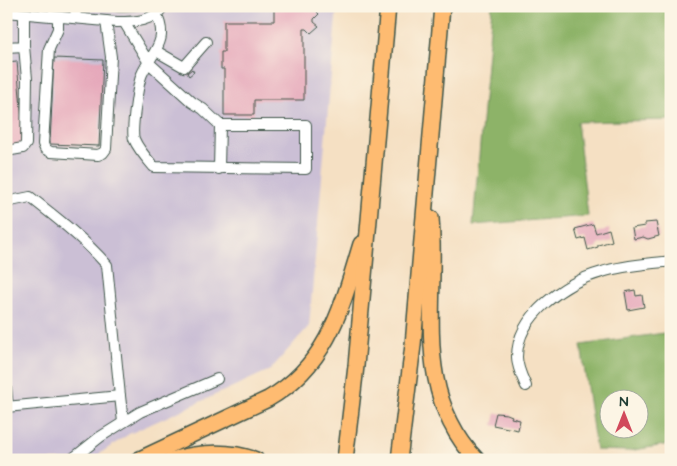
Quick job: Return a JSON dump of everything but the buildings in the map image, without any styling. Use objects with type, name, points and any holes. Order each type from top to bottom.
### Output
[{"type":"highway","points":[[345,460],[356,366],[388,6]]},
{"type":"highway","points":[[400,460],[412,352],[442,6]]},
{"type":"highway","points":[[428,174],[433,242],[433,370],[439,396],[448,418],[461,441],[477,460]]},
{"type":"highway","points":[[138,460],[268,399],[304,371],[317,355],[334,325],[370,218]]},
{"type":"highway","points":[[171,460],[210,453],[238,455],[256,460]]},
{"type":"street","points":[[75,6],[76,18]]},
{"type":"street","points":[[6,12],[24,14],[40,11],[58,17],[124,22],[147,20],[164,6]]},
{"type":"street","points":[[6,151],[23,148],[26,144],[24,14]]},
{"type":"street","points":[[124,22],[149,63],[192,102],[204,109],[220,125],[306,125],[306,169],[154,167],[134,138],[137,86],[142,73],[149,63],[159,46],[162,31],[156,14]]},
{"type":"street","points":[[58,17],[58,29],[49,49],[43,144],[45,149],[51,152],[98,155],[106,149],[111,57],[106,21]]},
{"type":"street","points":[[156,51],[184,67],[206,42]]},
{"type":"street","points":[[6,47],[24,46]]},
{"type":"street","points":[[219,169],[220,125]]},
{"type":"street","points":[[6,202],[30,197],[66,224],[107,265],[123,422]]},
{"type":"street","points":[[526,386],[517,358],[522,335],[531,320],[560,291],[582,278],[604,271],[671,261]]},
{"type":"street","points":[[71,460],[100,437],[140,412],[217,379]]},
{"type":"street","points":[[6,387],[7,407],[120,396]]},
{"type":"shaded area","points":[[6,6],[337,6],[309,326],[270,370],[129,434],[90,460],[6,460]]},
{"type":"green space","points":[[81,6],[145,6],[139,9],[123,11]]},
{"type":"green space","points":[[492,6],[671,6],[671,120],[577,122],[588,216],[473,225]]},
{"type":"green space","points":[[671,332],[671,444],[628,451],[596,450],[581,345]]}]
